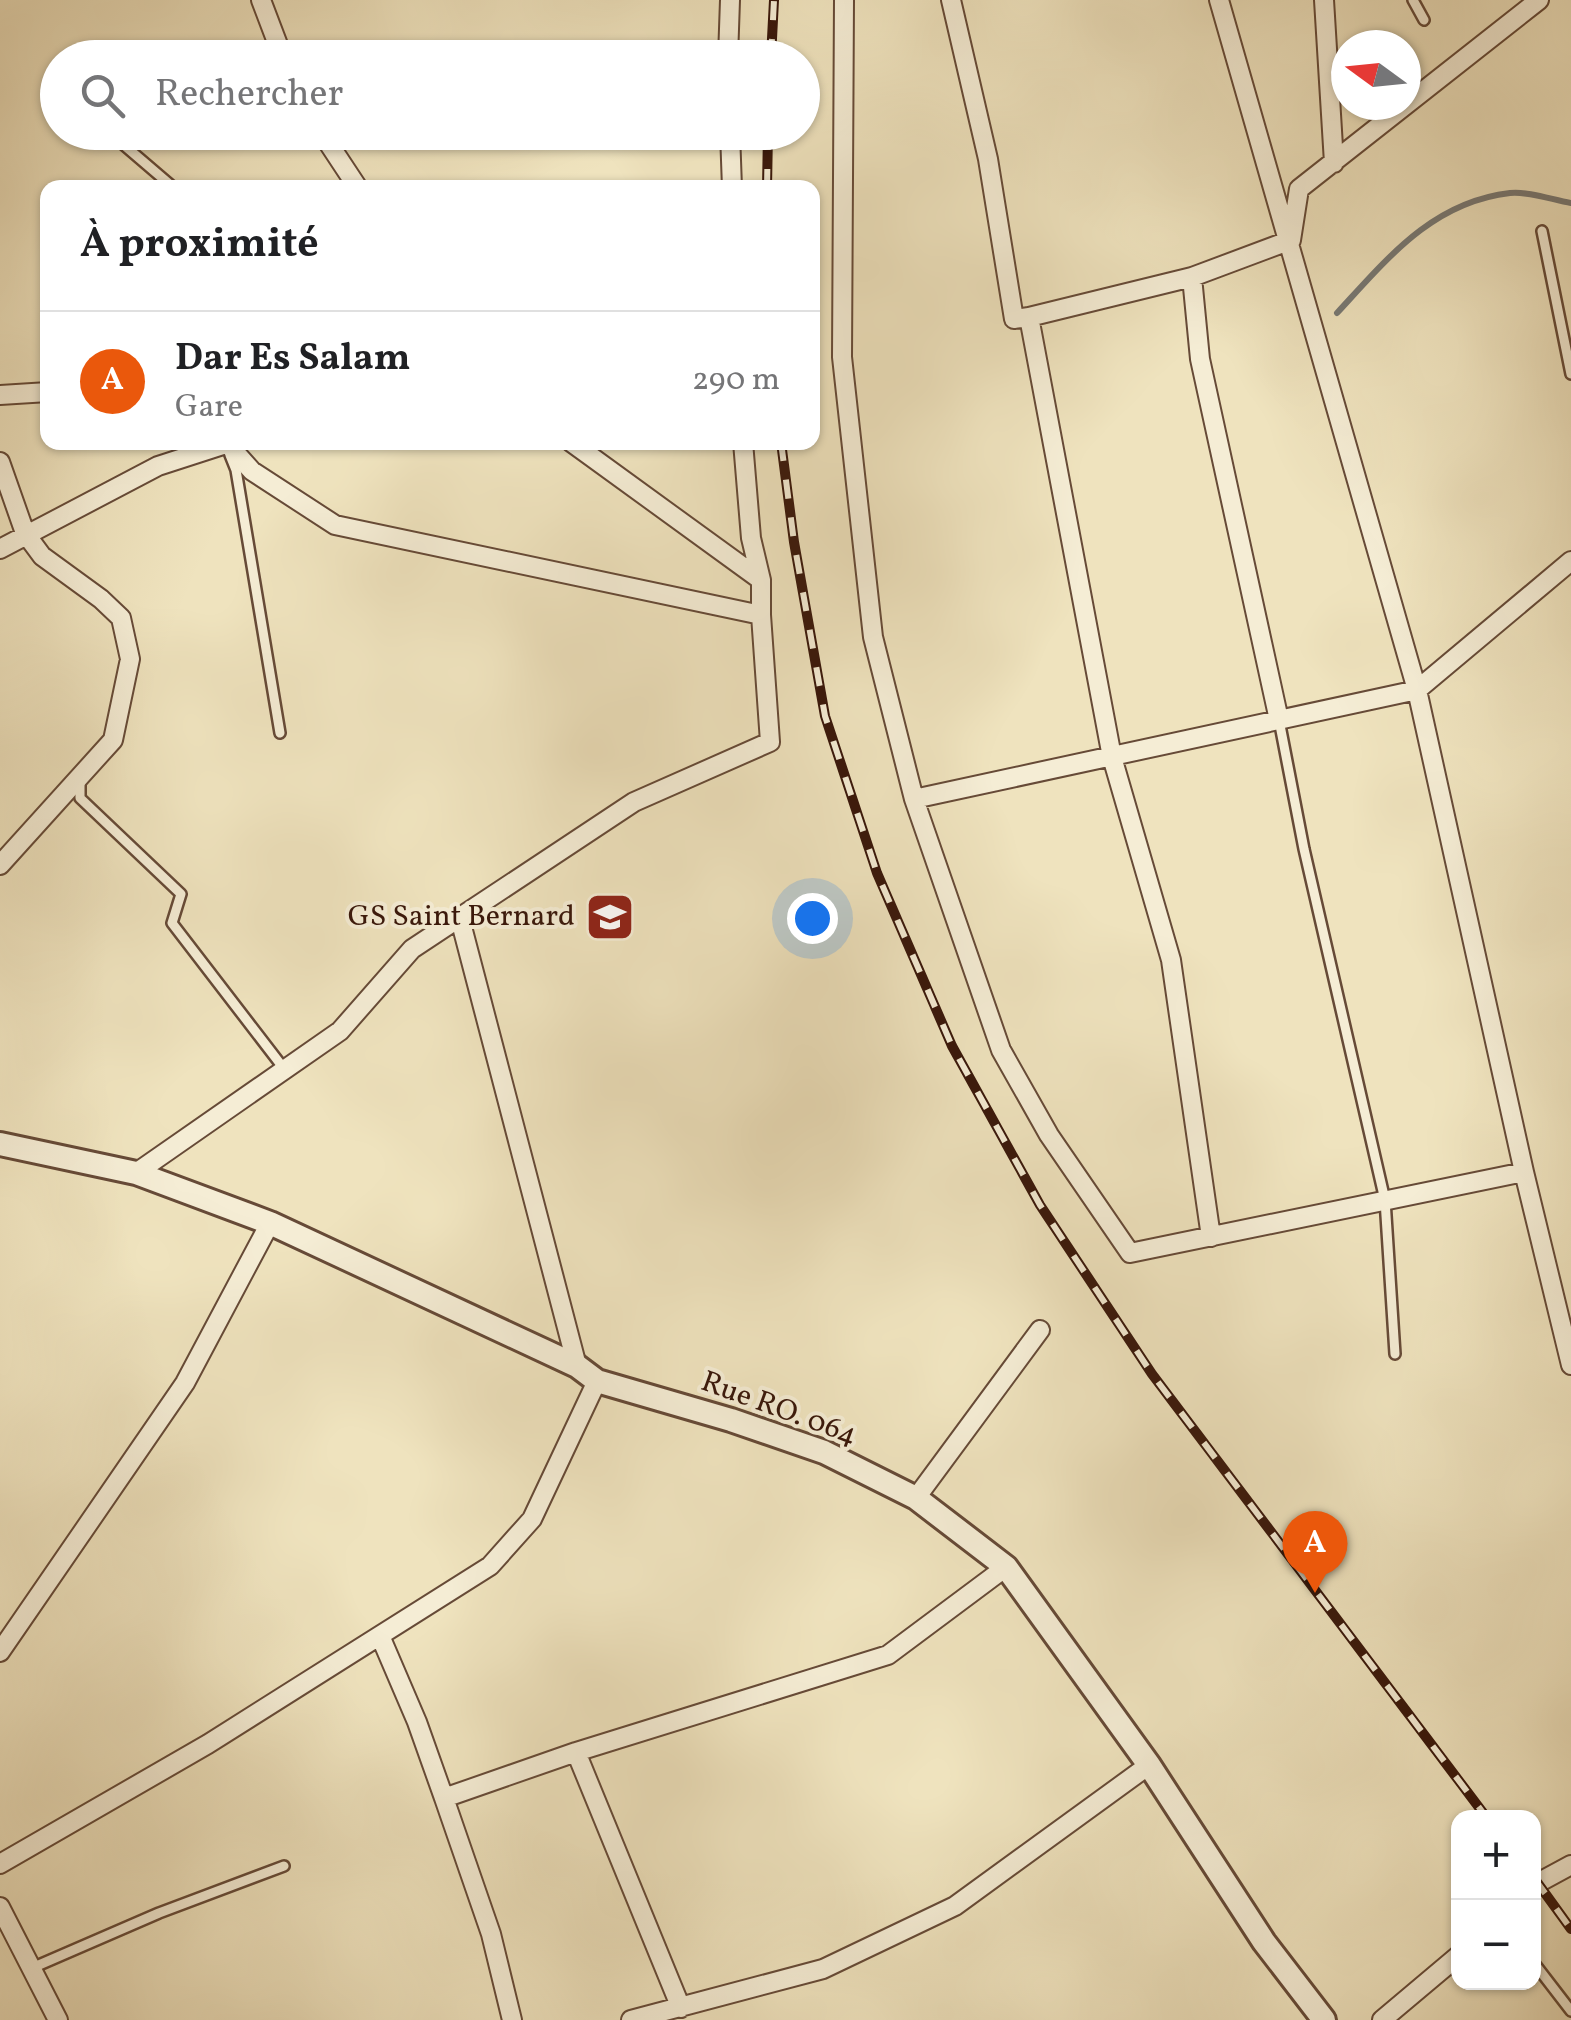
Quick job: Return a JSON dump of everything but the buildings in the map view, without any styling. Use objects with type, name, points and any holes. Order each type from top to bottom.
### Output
[{"type":"street","points":[[261,0],[276,40]]},
{"type":"street","points":[[729,40],[730,0]]},
{"type":"street","points":[[844,0],[842,357],[873,637],[914,799],[1001,1050],[1049,1136],[1130,1252],[1524,1172]]},
{"type":"street","points":[[950,0],[988,159],[1014,319],[1192,277],[1291,240]]},
{"type":"street","points":[[1219,0],[1291,240],[1417,690],[1571,1365]]},
{"type":"street","points":[[1324,0],[1334,164]]},
{"type":"street","points":[[1291,240],[1300,189],[1539,0]]},
{"type":"street","points":[[333,150],[353,180]]},
{"type":"street","points":[[731,150],[732,180]]},
{"type":"street","points":[[1192,277],[1200,359],[1279,720]]},
{"type":"street","points":[[1029,317],[1112,756],[1170,960],[1211,1237]]},
{"type":"street","points":[[0,395],[40,392]]},
{"type":"street","points":[[0,549],[158,466],[205,450]]},
{"type":"street","points":[[232,450],[252,472],[334,526],[761,615]]},
{"type":"street","points":[[583,450],[762,580]]},
{"type":"street","points":[[136,1173],[340,1031],[412,949],[634,802],[770,742],[762,580],[751,538],[744,450]]},
{"type":"street","points":[[0,462],[25,533],[42,556],[102,599],[121,618],[130,658],[113,740],[0,864]]},
{"type":"street","points":[[914,799],[1417,690],[1571,561]]},
{"type":"street","points":[[460,919],[577,1366]]},
{"type":"street","name":"Rue RO. 064","points":[[0,1144],[136,1173],[270,1223],[577,1366],[597,1381],[824,1452],[916,1498],[1006,1567],[1148,1765],[1264,1942],[1324,2020]]},
{"type":"street","points":[[0,1652],[185,1383],[270,1223]]},
{"type":"street","points":[[916,1498],[1040,1330]]},
{"type":"street","points":[[0,1864],[208,1744],[490,1566],[532,1519],[597,1381]]},
{"type":"street","points":[[444,1798],[576,1752],[888,1655],[1006,1567]]},
{"type":"street","points":[[381,1638],[417,1722],[491,1934],[512,2020]]},
{"type":"street","points":[[576,1752],[681,2008]]},
{"type":"street","points":[[631,2020],[823,1969],[955,1906],[1148,1765]]},
{"type":"street","points":[[1541,1881],[1571,1865]]},
{"type":"street","points":[[0,1907],[58,2020]]},
{"type":"street","points":[[1382,2020],[1451,1962]]},
{"type":"lane","points":[[1413,0],[1424,20]]},
{"type":"lane","points":[[130,150],[165,180]]},
{"type":"lane","points":[[1542,231],[1571,374]]},
{"type":"lane","points":[[229,450],[236,470],[280,733]]},
{"type":"lane","points":[[1279,720],[1304,849],[1385,1200],[1395,1354]]},
{"type":"lane","points":[[80,776],[80,798],[181,894],[172,923],[285,1070]]},
{"type":"lane","points":[[32,1968],[284,1866]]},
{"type":"lane","points":[[1541,1973],[1571,2010]]},
{"type":"waterway","points":[[1337,313],[1413,236],[1457,208],[1510,193],[1571,203]]},
{"type":"railway","points":[[772,40],[774,0]]},
{"type":"railway","points":[[767,180],[768,150]]},
{"type":"railway","points":[[782,450],[825,716],[877,873],[952,1046],[1040,1205],[1152,1374],[1481,1810]]},
{"type":"railway","points":[[1541,1888],[1571,1929]]},
{"type":"place","name":"GS Saint Bernard","points":[[610,917]]},
{"type":"place","name":"Dar Es Salam","points":[[1315,1593]]}]
